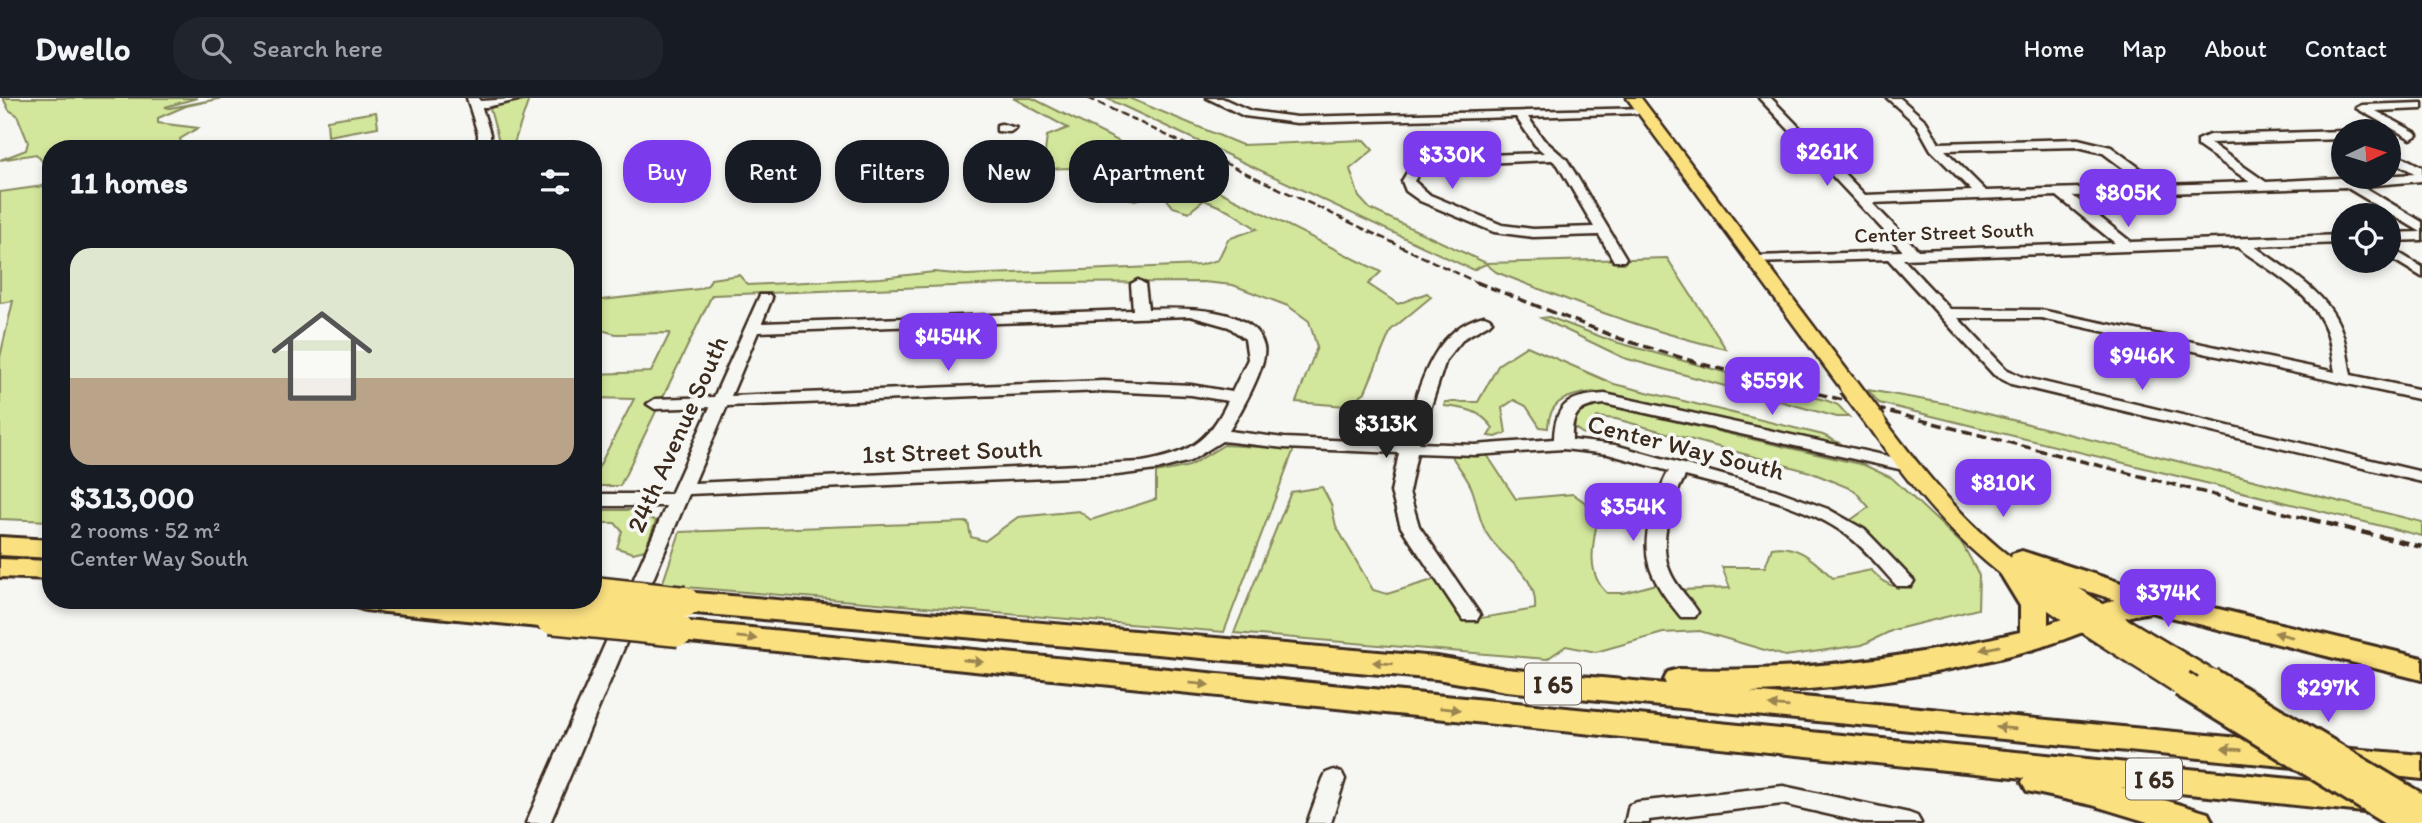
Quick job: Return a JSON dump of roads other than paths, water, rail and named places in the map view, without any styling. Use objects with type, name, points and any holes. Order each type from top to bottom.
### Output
[{"type":"highway","points":[[0,546],[42,548]]},
{"type":"highway","points":[[2017,565],[2151,602],[2422,669]]},
{"type":"highway","points":[[2017,565],[2034,606],[2034,639]]},
{"type":"highway","points":[[0,568],[42,570]]},
{"type":"highway","name":"I 65","points":[[602,594],[682,616],[1886,753],[2422,806]]},
{"type":"highway","points":[[1437,668],[1714,682],[1782,680],[1896,668],[2034,639],[2094,620],[2129,605],[2151,602]]},
{"type":"highway","name":"I 65","points":[[458,609],[550,618],[682,616],[1437,668],[1506,680],[2422,767]]},
{"type":"highway","points":[[1886,753],[2092,792],[2196,823]]},
{"type":"main road","points":[[1639,104],[1908,466],[1990,554],[2017,565],[2182,684],[2407,823]]},
{"type":"main road","points":[[2094,620],[2210,681],[2422,806]]},
{"type":"street","points":[[474,101],[488,98]]},
{"type":"street","points":[[474,101],[522,98]]},
{"type":"street","points":[[1213,98],[1248,114],[1304,120],[1520,114],[1639,104]]},
{"type":"street","points":[[1765,98],[1914,254]]},
{"type":"street","points":[[1893,98],[1926,128],[1935,147],[1983,195]]},
{"type":"street","points":[[474,101],[484,140]]},
{"type":"street","points":[[2411,135],[2362,108],[2422,106]]},
{"type":"street","points":[[1520,114],[1534,136],[1557,156],[1619,258]]},
{"type":"street","points":[[2264,186],[2202,143],[2209,139],[2331,135]]},
{"type":"street","points":[[1935,147],[2078,143],[2097,146],[2161,190]]},
{"type":"street","points":[[1557,156],[1435,160],[1413,169],[1408,181],[1411,188],[1425,198],[1499,229],[1533,233],[1603,231]]},
{"type":"street","points":[[2401,161],[2422,172]]},
{"type":"street","points":[[2401,179],[2422,177]]},
{"type":"street","points":[[1862,199],[2331,184]]},
{"type":"street","points":[[2358,189],[2422,228]]},
{"type":"street","points":[[2061,192],[2128,247]]},
{"type":"street","points":[[2401,237],[2422,236]]},
{"type":"street","name":"Center Street South","points":[[1756,260],[2331,239]]},
{"type":"street","points":[[2240,243],[2311,298],[2325,314],[2334,331],[2344,378]]},
{"type":"street","points":[[1892,255],[2000,372],[2017,382],[2422,477]]},
{"type":"street","points":[[2401,259],[2422,273]]},
{"type":"street","points":[[1138,284],[1141,314]]},
{"type":"street","name":"24th Avenue South","points":[[538,823],[765,298]]},
{"type":"street","points":[[1947,313],[2041,313],[2422,395]]},
{"type":"street","points":[[752,328],[1203,314],[1244,329],[1255,343],[1256,358],[1218,435]]},
{"type":"street","points":[[1470,615],[1417,540],[1405,514],[1400,492],[1409,448],[1438,359],[1459,335],[1484,321]]},
{"type":"street","points":[[655,404],[1103,386],[1191,390],[1237,398]]},
{"type":"street","points":[[1563,444],[1563,416],[1574,405],[1605,400],[1908,466]]},
{"type":"street","name":"Center Way South","points":[[1218,435],[1284,443],[1409,448],[1475,450],[1563,444],[1609,449],[1788,499],[1821,513],[1858,534],[1903,581]]},
{"type":"street","name":"1st Street South","points":[[602,499],[1135,468],[1172,460],[1218,435]]},
{"type":"street","points":[[1681,469],[1675,476],[1653,535],[1653,548],[1662,579],[1688,612]]},
{"type":"street","points":[[1320,823],[1335,779]]},
{"type":"street","points":[[1637,818],[1783,796],[1909,823]]},
{"type":"railway","points":[[1088,98],[1480,284]]},
{"type":"railway","points":[[1476,282],[1621,339],[1702,364],[2316,521]]},
{"type":"railway","points":[[2309,519],[2422,547]]}]
